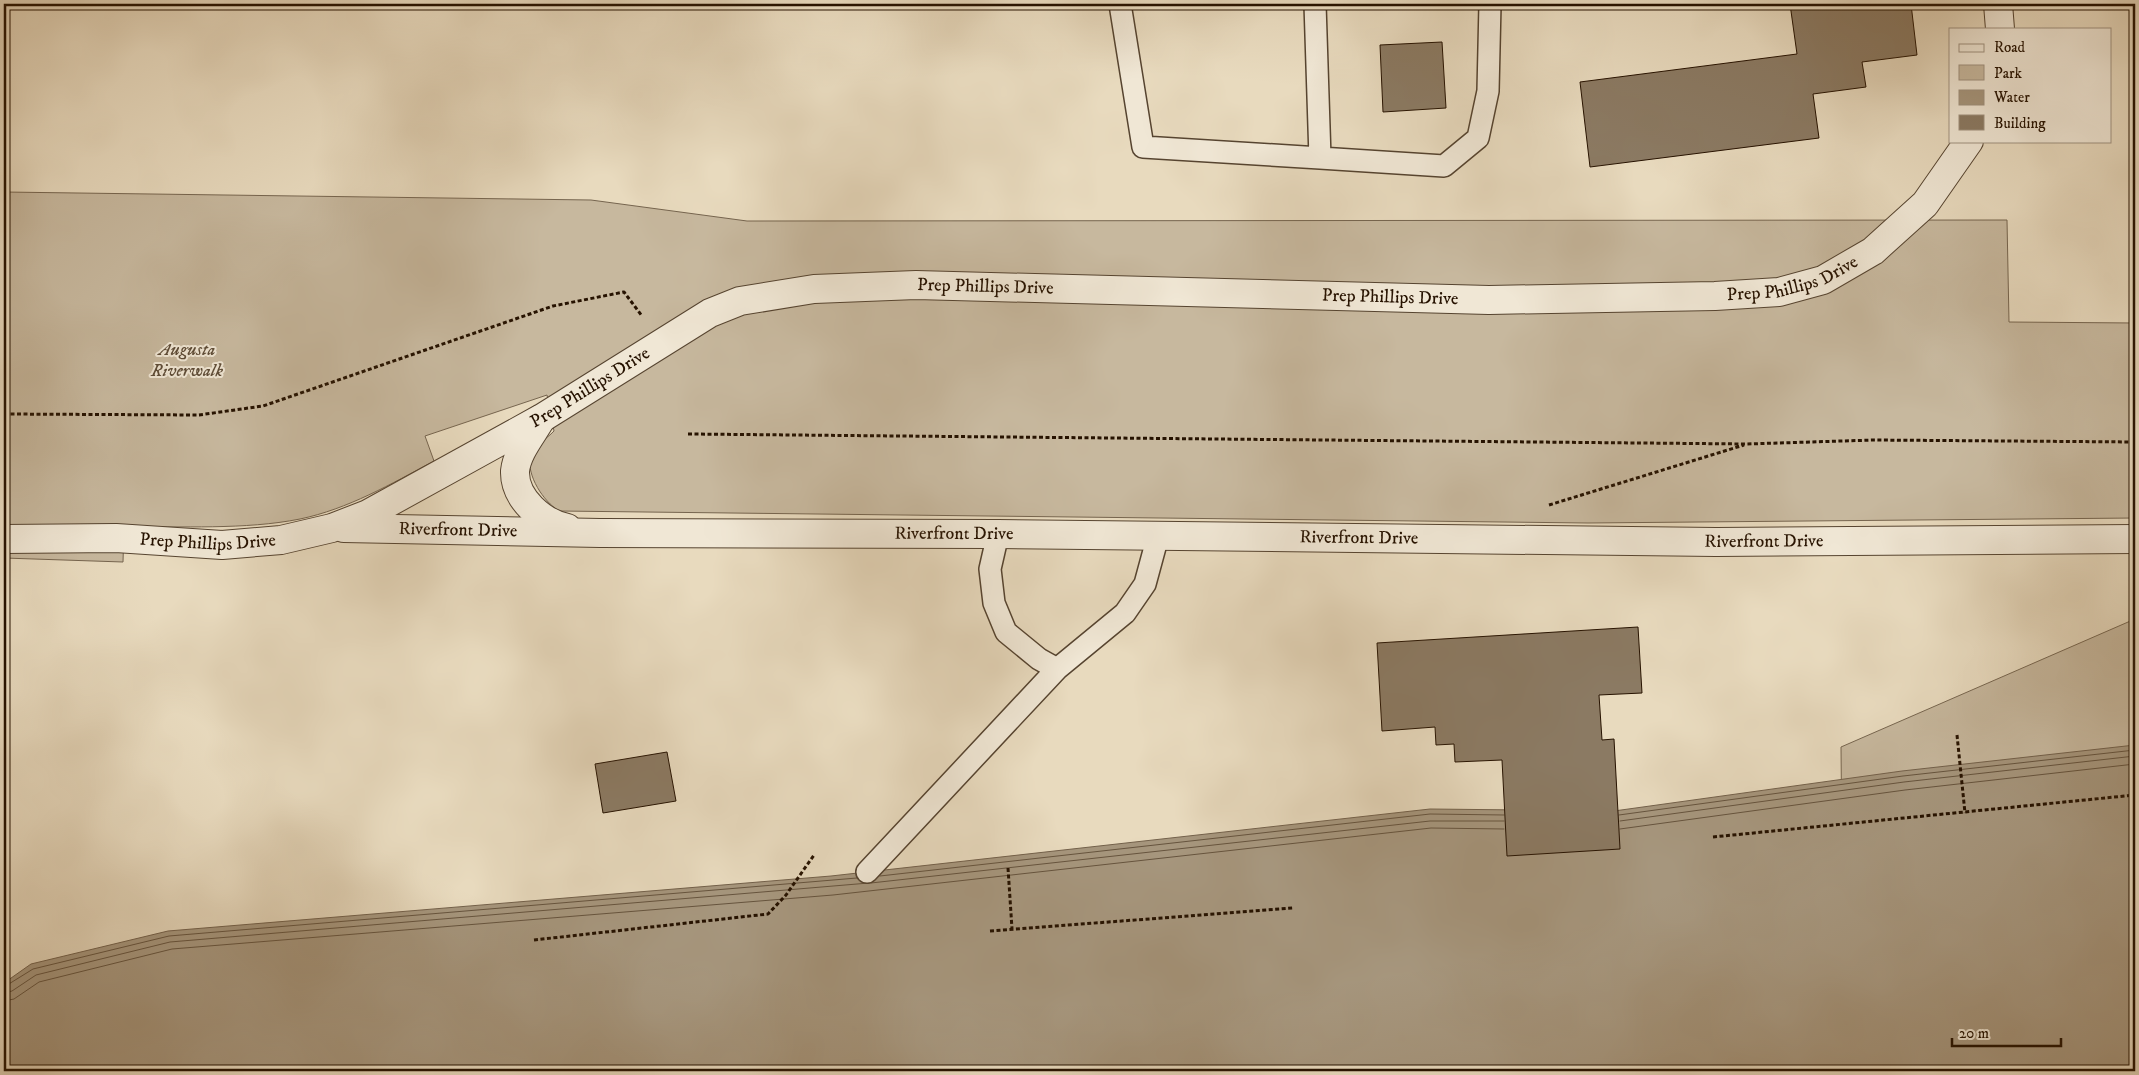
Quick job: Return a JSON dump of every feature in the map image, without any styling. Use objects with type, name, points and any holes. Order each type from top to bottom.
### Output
[{"type":"street","points":[[1998,4],[2000,28]]},
{"type":"street","name":"Prep Phillips Drive","points":[[4,539],[116,538],[222,545],[281,540],[332,528],[368,514],[542,418],[710,313],[740,301],[814,288],[916,285],[1489,300],[1715,296],[1779,292],[1823,280],[1873,251],[1925,204],[1968,142]]},
{"type":"street","name":"Riverfront Drive","points":[[542,418],[521,452],[515,472],[520,491],[536,514],[559,526],[583,532]]},
{"type":"street","name":"Riverfront Drive","points":[[332,528],[1716,542],[2135,539]]},
{"type":"lane","points":[[1120,4],[1143,147],[1444,166],[1478,138],[1488,91],[1490,4]]},
{"type":"lane","points":[[1315,4],[1320,158]]},
{"type":"lane","points":[[998,534],[990,569],[994,603],[1006,632],[1039,659],[1058,669]]},
{"type":"lane","points":[[866,872],[1058,669],[1125,613],[1145,584],[1158,536]]},
{"type":"path","points":[[4,414],[199,416],[264,406],[553,306],[624,292],[663,343]]},
{"type":"path","points":[[688,434],[1747,444],[1874,440],[2135,442]]},
{"type":"path","points":[[1543,508],[1747,444]]},
{"type":"path","points":[[1957,735],[1965,813]]},
{"type":"path","points":[[1713,837],[2135,796]]},
{"type":"path","points":[[534,940],[768,914],[786,895],[814,855]]},
{"type":"path","points":[[1008,868],[1012,928]]},
{"type":"path","points":[[990,931],[1293,908]]},
{"type":"green space","name":"Augusta Riverwalk","points":[[4,192],[591,200],[747,221],[2007,220],[2009,322],[2135,323],[2135,518],[1588,523],[559,511],[547,501],[537,487],[530,464],[531,453],[554,431],[547,395],[425,436],[434,461],[369,495],[318,515],[257,525],[124,527],[123,562],[4,558]]},
{"type":"green space","points":[[2135,619],[2135,1071],[1844,1071],[1841,747]]},
{"type":"water","points":[[2135,745],[2135,1071],[4,1071],[4,983],[31,964],[168,931],[831,876],[1430,809],[1614,811],[1902,771]]},
{"type":"building","points":[[1790,4],[1911,4],[1917,55],[1862,62],[1866,87],[1813,94],[1819,138],[1590,167],[1580,82],[1797,54]]},
{"type":"building","points":[[1442,42],[1446,108],[1383,112],[1380,45]]},
{"type":"building","points":[[1638,627],[1642,693],[1599,695],[1602,740],[1614,739],[1620,849],[1507,856],[1502,760],[1455,762],[1454,744],[1436,745],[1435,727],[1382,731],[1377,643]]},
{"type":"building","points":[[667,752],[676,801],[603,813],[595,764]]}]
